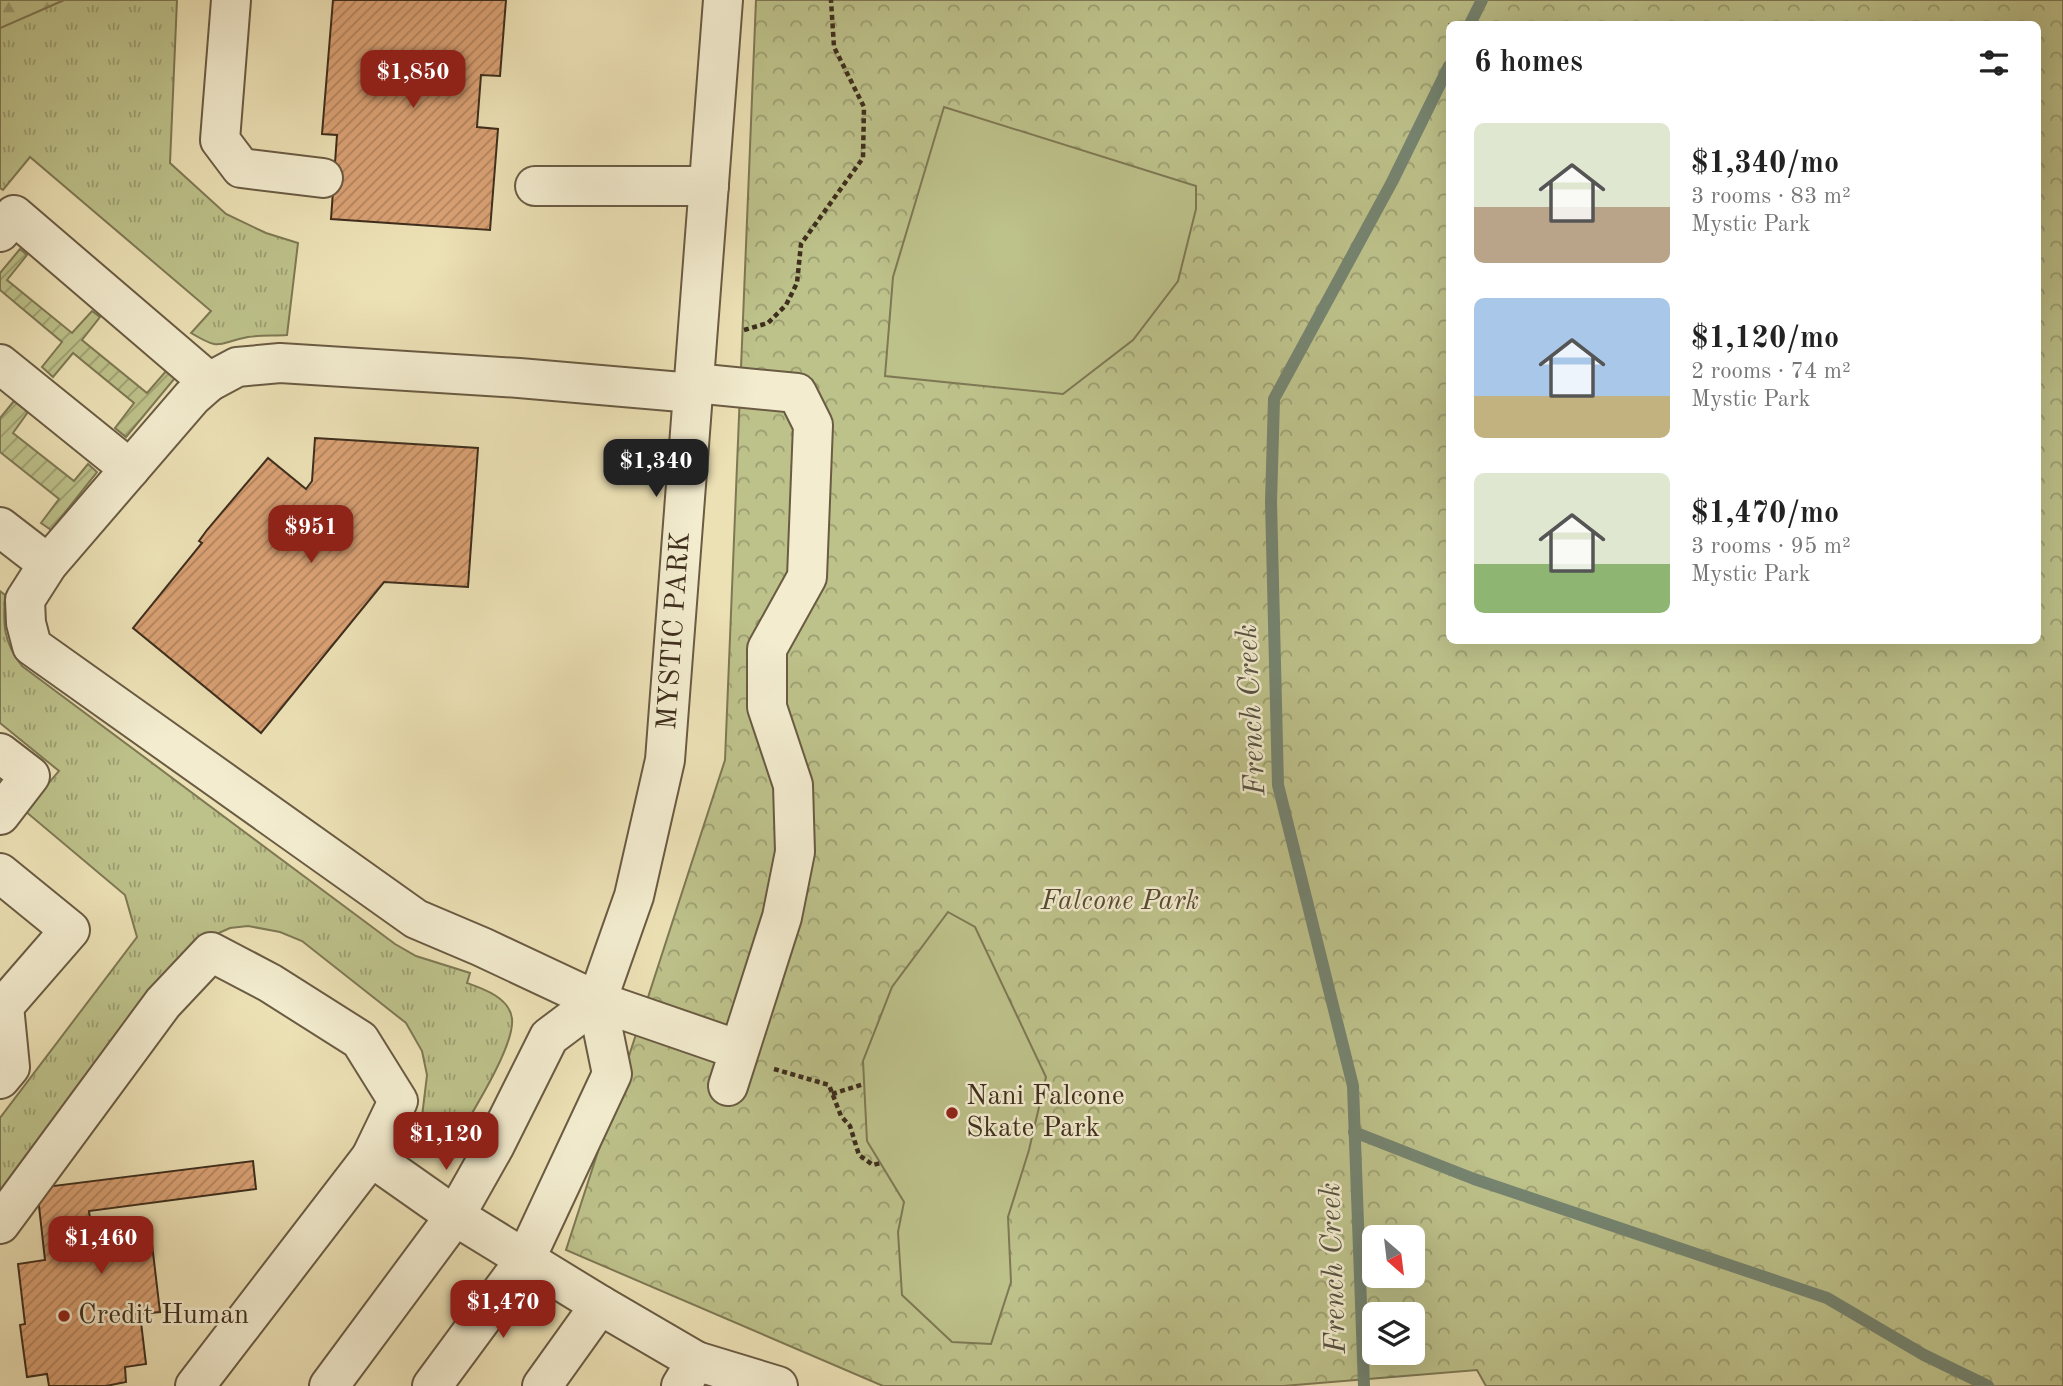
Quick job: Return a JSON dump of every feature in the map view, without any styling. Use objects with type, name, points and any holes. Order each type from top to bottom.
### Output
[{"type":"street","points":[[231,0],[220,140],[241,168],[323,178]]},
{"type":"street","name":"MYSTIC PARK","points":[[597,1001],[634,896],[665,760],[723,0]]},
{"type":"street","points":[[535,186],[709,186]]},
{"type":"street","points":[[0,232],[14,215],[209,382]]},
{"type":"street","points":[[280,363],[694,388],[797,393],[813,425],[807,577],[767,649],[767,708],[793,785],[795,852],[782,916],[734,1064],[416,919],[33,646],[26,623],[25,600],[48,564],[192,397],[209,382],[237,367],[280,363]]},
{"type":"street","points":[[0,364],[130,469]]},
{"type":"street","points":[[0,527],[48,564]]},
{"type":"street","points":[[0,753],[30,776],[0,815]]},
{"type":"street","points":[[0,873],[70,930],[2,1005],[10,1067],[0,1079]]},
{"type":"street","points":[[0,1224],[163,1003],[211,952],[270,983],[360,1040],[398,1101],[371,1157],[195,1386]]},
{"type":"street","points":[[329,1386],[455,1216],[494,1147],[549,1037],[597,1001]]},
{"type":"street","points":[[432,1386],[525,1259],[611,1074],[597,1001]]},
{"type":"street","points":[[371,1157],[455,1216],[600,1306],[688,1373],[778,1386]]},
{"type":"street","points":[[542,1386],[600,1306]]},
{"type":"path","points":[[744,330],[768,323],[786,305],[797,283],[801,244],[863,158],[864,107],[834,47],[831,0]]},
{"type":"path","points":[[734,1064],[829,1085],[841,1116],[850,1126],[859,1155],[873,1165],[881,1163]]},
{"type":"path","points":[[832,1094],[864,1084]]},
{"type":"green space","points":[[0,0],[64,0],[0,28]]},
{"type":"green space","points":[[64,0],[177,0],[170,163],[226,214],[266,233],[298,243],[287,335],[248,337],[219,344],[201,339],[191,333],[211,311],[30,157],[3,190],[0,188],[0,28]]},
{"type":"green space","name":"Falcone Park","points":[[756,0],[2063,0],[2063,1386],[1486,1386],[1477,1370],[1283,1386],[883,1386],[566,1250],[725,760]]},
{"type":"green space","points":[[944,107],[1196,186],[1196,209],[1178,281],[1133,340],[1063,394],[885,376],[893,277]]},
{"type":"green space","points":[[20,249],[27,255],[7,280],[72,333],[92,311],[100,317],[82,340],[147,393],[166,371],[175,378],[126,437],[115,428],[134,403],[73,353],[53,377],[42,367],[62,342],[0,290],[0,273]]},
{"type":"green space","points":[[14,401],[28,412],[13,433],[74,481],[88,464],[97,472],[51,530],[41,523],[59,499],[0,452],[0,418]]},
{"type":"green space","points":[[0,591],[5,595],[4,624],[8,641],[22,666],[395,944],[416,956],[470,973],[467,983],[495,995],[507,1005],[512,1019],[506,1046],[490,1081],[455,1142],[421,1125],[427,1075],[422,1051],[406,1023],[302,941],[280,932],[248,926],[230,928],[205,939],[0,1202],[0,1118],[137,937],[125,895],[25,811],[59,771],[0,723]]},
{"type":"green space","name":"Nani Falcone Skate Park","points":[[948,912],[975,927],[1046,1077],[1029,1150],[1008,1217],[1011,1282],[991,1344],[952,1342],[902,1295],[898,1232],[904,1202],[867,1141],[863,1061],[892,987]]},
{"type":"building","points":[[333,0],[506,0],[500,76],[481,75],[477,127],[498,129],[490,230],[331,219],[337,135],[322,134]]},
{"type":"building","points":[[315,438],[478,448],[468,587],[384,582],[261,733],[133,628],[202,543],[199,541],[207,530],[268,458],[306,489],[312,481]]},
{"type":"building","points":[[253,1161],[256,1189],[89,1211],[94,1251],[152,1244],[160,1312],[140,1314],[146,1364],[125,1367],[126,1382],[106,1386],[49,1386],[47,1374],[27,1377],[20,1325],[25,1324],[18,1264],[45,1260],[37,1188]]},
{"type":"waterway","name":"French Creek","points":[[1472,21],[1482,0]]},
{"type":"waterway","name":"French Creek","points":[[1364,1386],[1353,1086],[1278,785],[1271,502],[1274,399],[1392,182],[1446,72]]},
{"type":"waterway","points":[[1354,1132],[1474,1179],[1827,1298],[1924,1355],[1988,1386]]},
{"type":"place","name":"Nani Falcone Skate Park","points":[[952,1113]]},
{"type":"place","name":"Credit Human","points":[[64,1316]]}]
